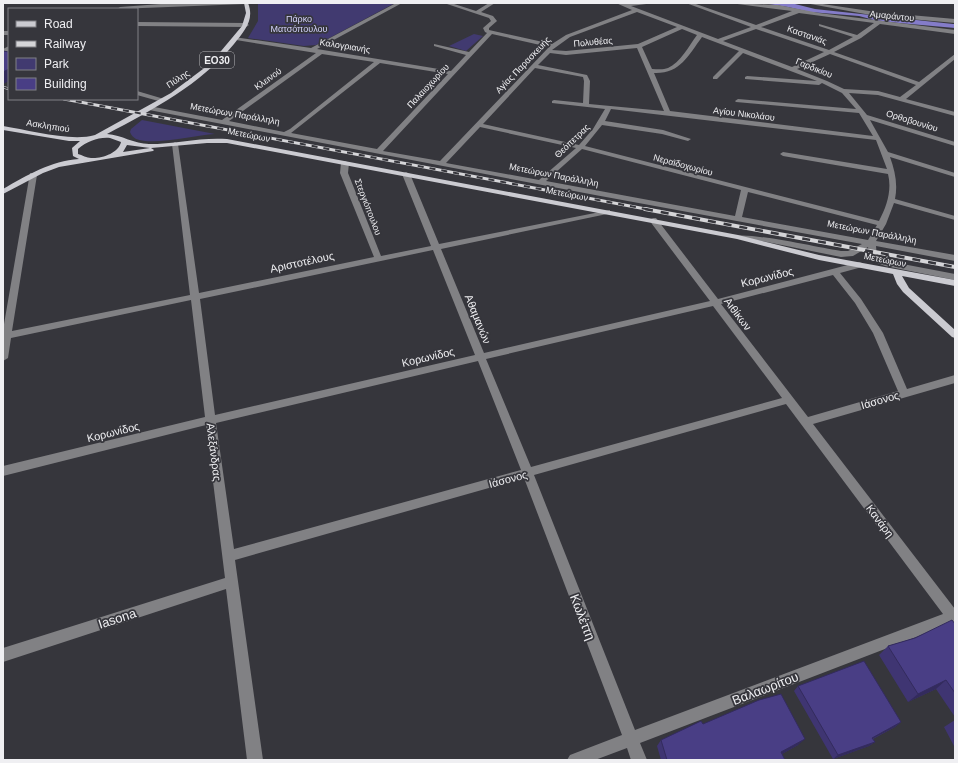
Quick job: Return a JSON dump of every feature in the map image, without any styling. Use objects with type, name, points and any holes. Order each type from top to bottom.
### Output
[{"type":"main road","points":[[246,3],[249,13],[246,25]]},
{"type":"main road","name":"Πύλης","points":[[149,108],[185,87],[206,70],[226,51],[246,25]]},
{"type":"main road","name":"ΕΟ30","points":[[74,152],[79,145],[149,108]]},
{"type":"main road","name":"ΕΟ30","points":[[110,156],[122,148],[124,144],[122,140],[123,129],[134,117]]},
{"type":"main road","name":"Ασκληπιού","points":[[3,128],[69,139],[93,138]]},
{"type":"main road","name":"Ασκληπιού","points":[[3,133],[61,144],[71,148],[78,157],[87,159]]},
{"type":"main road","name":"ΕΟ30","points":[[93,138],[109,136],[122,140]]},
{"type":"main road","name":"Μετεώρων","points":[[122,140],[138,145],[175,144]]},
{"type":"main road","name":"Μετεώρων","points":[[3,192],[33,175],[63,163],[147,151],[175,144],[202,140],[218,140],[653,220],[738,237],[762,244],[859,265],[955,283]]},
{"type":"main road","points":[[896,272],[901,284],[906,290],[955,335]]},
{"type":"street","points":[[132,8],[168,5],[246,3]]},
{"type":"street","points":[[312,50],[400,3]]},
{"type":"street","points":[[446,3],[477,12],[494,20],[493,23],[486,28],[487,32],[552,46]]},
{"type":"street","points":[[477,12],[493,3]]},
{"type":"street","name":"Γαρδικίου","points":[[618,3],[829,83],[842,91],[862,113],[877,138],[892,172],[892,200],[882,224],[871,242]]},
{"type":"street","points":[[625,5],[652,3]]},
{"type":"street","name":"Καστανιάς","points":[[688,3],[920,84]]},
{"type":"street","name":"Αμαράντου","points":[[732,3],[800,10],[819,15],[955,32]]},
{"type":"street","points":[[808,3],[855,11],[955,21]]},
{"type":"street","name":"Αγίας Παρασκευής","points":[[442,163],[552,46],[568,36],[638,10]]},
{"type":"street","points":[[719,41],[800,10]]},
{"type":"street","points":[[793,69],[829,53],[859,37],[878,23]]},
{"type":"street","points":[[138,24],[246,25]]},
{"type":"street","points":[[821,25],[859,37]]},
{"type":"street","name":"Πολυθέας","points":[[548,51],[566,53],[640,46],[682,27]]},
{"type":"street","name":"Παλαιοχωρίου","points":[[379,151],[490,33]]},
{"type":"street","points":[[650,70],[664,70],[672,68],[686,54],[700,34]]},
{"type":"street","name":"Καλογριανής","points":[[236,38],[452,73]]},
{"type":"street","points":[[436,45],[469,54]]},
{"type":"street","points":[[640,46],[668,113]]},
{"type":"street","points":[[715,78],[743,50]]},
{"type":"street","name":"Κλεινού","points":[[224,122],[322,51]]},
{"type":"street","points":[[902,99],[955,56]]},
{"type":"street","points":[[286,133],[295,128],[379,61]]},
{"type":"street","points":[[533,66],[585,76],[587,81],[586,106]]},
{"type":"street","points":[[747,78],[829,83]]},
{"type":"street","points":[[842,91],[868,92],[902,99],[955,114]]},
{"type":"street","points":[[138,93],[162,100]]},
{"type":"street","name":"Ορθοβουνίου","points":[[738,101],[862,113],[955,144]]},
{"type":"street","name":"Αγίου Νικολάου","points":[[554,102],[668,113],[877,138]]},
{"type":"street","name":"Μετεώρων Παράλληλη","points":[[149,108],[955,258]]},
{"type":"street","name":"Θεόπετρας","points":[[541,182],[581,147],[602,123],[609,108]]},
{"type":"street","points":[[602,123],[663,132],[688,139]]},
{"type":"street","name":"Νεραϊδοχωρίου","points":[[479,125],[581,147],[882,224]]},
{"type":"street","name":"Αλεξάνδρας","points":[[175,144],[255,760]]},
{"type":"street","points":[[884,153],[955,175]]},
{"type":"street","points":[[783,154],[892,172]]},
{"type":"street","name":"Στεργιόπουλου","points":[[345,163],[344,173],[378,258]]},
{"type":"street","name":"Αθαμανών","points":[[406,174],[528,473]]},
{"type":"street","points":[[3,358],[5,335],[33,175]]},
{"type":"street","points":[[738,218],[745,190]]},
{"type":"street","points":[[892,200],[955,218]]},
{"type":"street","name":"Αριστοτέλους","points":[[5,335],[607,212]]},
{"type":"street","name":"Αιθίκων","points":[[653,220],[805,422]]},
{"type":"street","points":[[738,237],[762,239],[841,254],[850,254],[871,242],[873,258],[885,263],[955,277]]},
{"type":"street","name":"Κορωνίδος","points":[[3,471],[210,420],[715,303],[859,265]]},
{"type":"street","points":[[835,272],[858,301],[878,333],[904,393]]},
{"type":"street","name":"Ιάσονος","points":[[805,422],[955,379]]},
{"type":"street","name":"Ιάσονος","points":[[228,556],[788,400]]},
{"type":"street","name":"Κανάρη","points":[[805,422],[954,618]]},
{"type":"street","name":"Κωλέττη","points":[[528,473],[639,760]]},
{"type":"street","name":"Iasona","points":[[3,655],[232,582]]},
{"type":"street","name":"Βαλαωρίτου","points":[[575,760],[954,618]]},
{"type":"green space","name":"Πάρκο Ματσόπουλου","points":[[258,3],[395,3],[316,45],[304,46],[248,38],[258,21]]},
{"type":"green space","points":[[474,34],[483,36],[466,51],[449,46]]},
{"type":"green space","points":[[142,120],[215,134],[163,141],[144,141],[136,139],[130,132],[131,129]]},
{"type":"shaded area","points":[[762,3],[791,3],[815,9],[955,24],[955,28],[874,20],[859,16],[810,12]]},
{"type":"building","points":[[3,51],[8,52],[8,70],[3,72]]},
{"type":"building","points":[[952,620],[955,624],[955,693],[946,680],[918,694],[888,646],[915,638]]},
{"type":"building","points":[[864,661],[901,722],[872,738],[875,742],[838,755],[798,686]]},
{"type":"building","points":[[781,694],[805,739],[781,752],[785,760],[667,760],[661,740],[701,721],[703,724],[759,700]]},
{"type":"railway","points":[[3,87],[8,89]]},
{"type":"railway","points":[[69,100],[651,210]]},
{"type":"railway","points":[[645,209],[955,267]]}]
